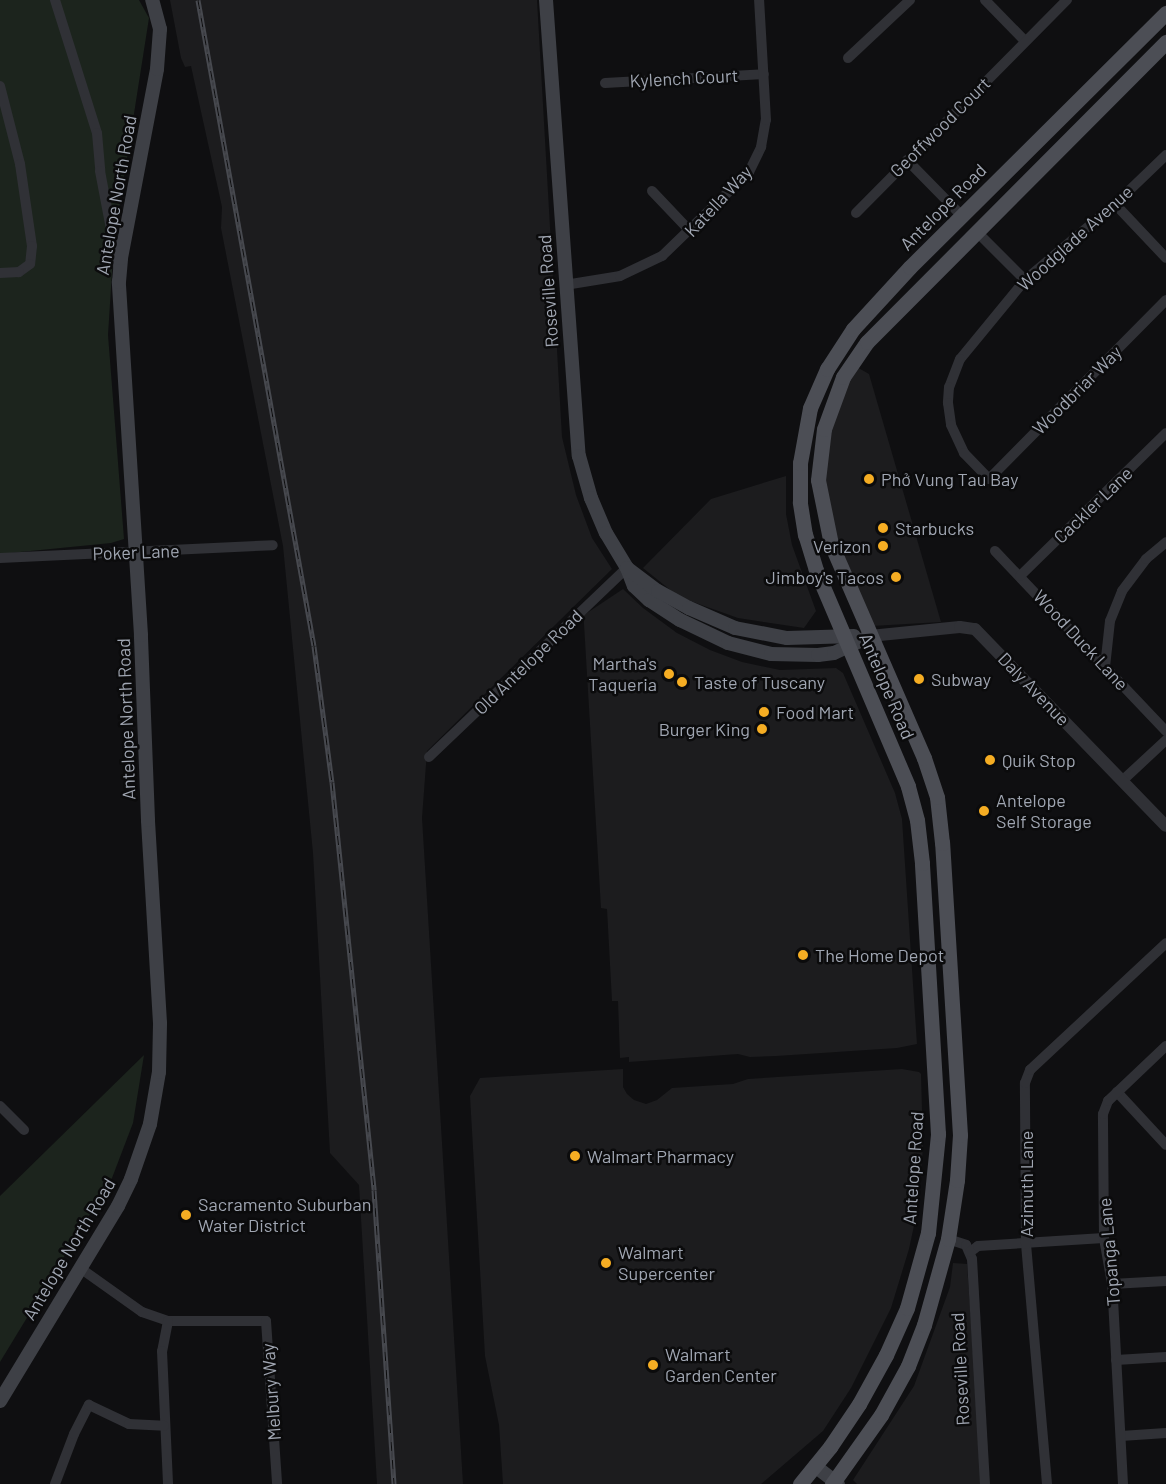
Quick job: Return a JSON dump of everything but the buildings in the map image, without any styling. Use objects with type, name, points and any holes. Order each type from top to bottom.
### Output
[{"type":"main road","name":"Antelope North Road","points":[[0,1401],[131,1179],[150,1124],[159,1072],[160,1023],[135,552],[119,310],[119,275],[157,69],[160,29],[152,0]]},
{"type":"main road","name":"Roseville Road","points":[[546,0],[579,456],[598,515],[627,568],[658,591],[689,608],[735,628],[787,638],[846,641],[870,636]]},
{"type":"main road","name":"Antelope Road","points":[[800,1484],[846,1424],[876,1374],[907,1308],[928,1233],[937,1157],[934,1057],[921,844],[914,804],[809,552],[801,517],[800,463],[810,408],[827,369],[853,329],[962,216],[1166,13]]},
{"type":"main road","name":"Antelope Road","points":[[835,1483],[872,1430],[908,1366],[932,1302],[948,1239],[959,1143],[955,1044],[937,797],[924,758],[837,560],[826,528],[818,480],[820,447],[828,412],[854,358],[931,275],[1166,42]]},
{"type":"main road","points":[[976,231],[1008,170]]},
{"type":"main road","points":[[931,275],[962,216]]},
{"type":"main road","points":[[929,969],[937,982],[942,1036],[946,1043],[955,1044]]},
{"type":"main road","points":[[934,1057],[944,1068],[946,1128],[959,1143]]},
{"type":"main road","points":[[937,1157],[945,1170],[939,1230],[948,1239]]},
{"type":"main road","points":[[815,1466],[835,1483]]},
{"type":"street","points":[[55,0],[97,133],[100,171],[119,275]]},
{"type":"street","name":"Katella Way","points":[[565,285],[605,280],[635,271],[662,256],[741,182],[756,160],[766,120],[759,0]]},
{"type":"street","points":[[848,58],[910,0]]},
{"type":"street","points":[[985,0],[1025,41]]},
{"type":"street","name":"Geoffwood Court","points":[[856,213],[1067,0]]},
{"type":"street","name":"Kylench Court","points":[[604,83],[764,74]]},
{"type":"street","points":[[0,86],[20,164],[32,246],[30,264],[19,272],[0,273]]},
{"type":"street","name":"Woodglade Avenue","points":[[989,479],[969,459],[956,440],[949,418],[949,387],[960,359],[1025,280],[1115,204],[1166,155]]},
{"type":"street","points":[[907,160],[962,216]]},
{"type":"street","points":[[652,191],[690,231]]},
{"type":"street","points":[[1115,204],[1166,258]]},
{"type":"street","points":[[976,231],[1025,280]]},
{"type":"street","name":"Woodbriar Way","points":[[989,479],[1166,300]]},
{"type":"street","name":"Cackler Lane","points":[[1020,576],[1166,433]]},
{"type":"street","points":[[1105,667],[1110,621],[1122,591],[1146,559],[1166,542]]},
{"type":"street","name":"Poker Lane","points":[[0,558],[273,546]]},
{"type":"street","name":"Wood Duck Lane","points":[[994,551],[1166,731]]},
{"type":"street","name":"Old Antelope Road","points":[[429,757],[627,568]]},
{"type":"street","name":"Daly Avenue","points":[[870,636],[960,627],[975,628],[1166,826]]},
{"type":"street","points":[[1123,780],[1166,740]]},
{"type":"street","name":"Azimuth Lane","points":[[1047,1484],[1026,1244],[1026,1076],[1166,943]]},
{"type":"street","name":"Topanga Lane","points":[[1124,1484],[1112,1284],[1104,1238],[1103,1114],[1108,1101],[1166,1046]]},
{"type":"street","points":[[1117,1092],[1166,1145]]},
{"type":"street","points":[[0,1106],[24,1130]]},
{"type":"street","points":[[948,1239],[966,1245],[970,1252],[978,1246],[1104,1238]]},
{"type":"street","name":"Roseville Road","points":[[970,1252],[985,1484]]},
{"type":"street","name":"Melbury Way","points":[[80,1268],[142,1312],[168,1321],[266,1321],[277,1484]]},
{"type":"street","points":[[1112,1284],[1166,1281]]},
{"type":"street","points":[[168,1321],[162,1351],[168,1484]]},
{"type":"street","points":[[1116,1360],[1166,1357]]},
{"type":"street","points":[[55,1484],[74,1434],[89,1406],[129,1424],[164,1426]]},
{"type":"street","points":[[1121,1436],[1166,1433]]},
{"type":"shaded area","points":[[0,0],[139,0],[149,18],[114,241],[108,335],[124,539],[111,543],[0,554]]},
{"type":"shaded area","points":[[170,0],[537,0],[562,437],[576,495],[592,538],[612,569],[427,751],[422,818],[463,1484],[377,1484],[359,1185],[330,1153],[313,853],[283,546],[221,228],[222,207],[191,66],[185,67],[181,58]]},
{"type":"shaded area","points":[[855,366],[869,374],[941,622],[872,626],[836,543],[821,470],[829,426]]},
{"type":"shaded area","points":[[786,476],[786,514],[792,545],[816,611],[804,628],[738,618],[679,597],[643,568],[711,499]]},
{"type":"shaded area","points":[[623,589],[643,608],[677,633],[710,650],[742,662],[780,670],[836,668],[843,673],[895,793],[902,819],[917,1044],[897,1048],[776,1056],[750,1057],[738,1054],[629,1062],[629,1057],[620,1058],[618,1001],[612,1001],[607,909],[601,908],[584,615]]},
{"type":"shaded area","points":[[144,1055],[133,1123],[112,1178],[0,1362],[0,1196]]},
{"type":"shaded area","points":[[623,1069],[623,1087],[627,1094],[634,1100],[646,1104],[657,1100],[672,1088],[733,1084],[748,1079],[902,1069],[921,1074],[923,1147],[918,1207],[909,1249],[891,1308],[851,1388],[823,1431],[761,1484],[503,1484],[499,1425],[485,1356],[470,1096],[480,1078]]},
{"type":"shaded area","points":[[953,1263],[967,1264],[982,1484],[857,1484],[853,1480],[914,1386],[950,1287]]},
{"type":"railway","points":[[198,0],[314,646],[332,782],[374,1190],[394,1484]]},
{"type":"place","name":"Phở Vung Tau Bay","points":[[869,479]]},
{"type":"place","name":"Starbucks","points":[[883,528]]},
{"type":"place","name":"Verizon","points":[[883,546]]},
{"type":"place","name":"Jimboy's Tacos","points":[[896,577]]},
{"type":"place","name":"Martha's Taqueria","points":[[669,674]]},
{"type":"place","name":"Subway","points":[[919,679]]},
{"type":"place","name":"Taste of Tuscany","points":[[682,682]]},
{"type":"place","name":"Food Mart","points":[[764,712]]},
{"type":"place","name":"Burger King","points":[[762,729]]},
{"type":"place","name":"Quik Stop","points":[[990,760]]},
{"type":"place","name":"Antelope Self Storage","points":[[984,811]]},
{"type":"place","name":"The Home Depot","points":[[803,955]]},
{"type":"place","name":"Walmart Pharmacy","points":[[575,1156]]},
{"type":"place","name":"Sacramento Suburban Water District","points":[[186,1215]]},
{"type":"place","name":"Walmart Supercenter","points":[[606,1263]]},
{"type":"place","name":"Walmart Garden Center","points":[[653,1365]]}]
